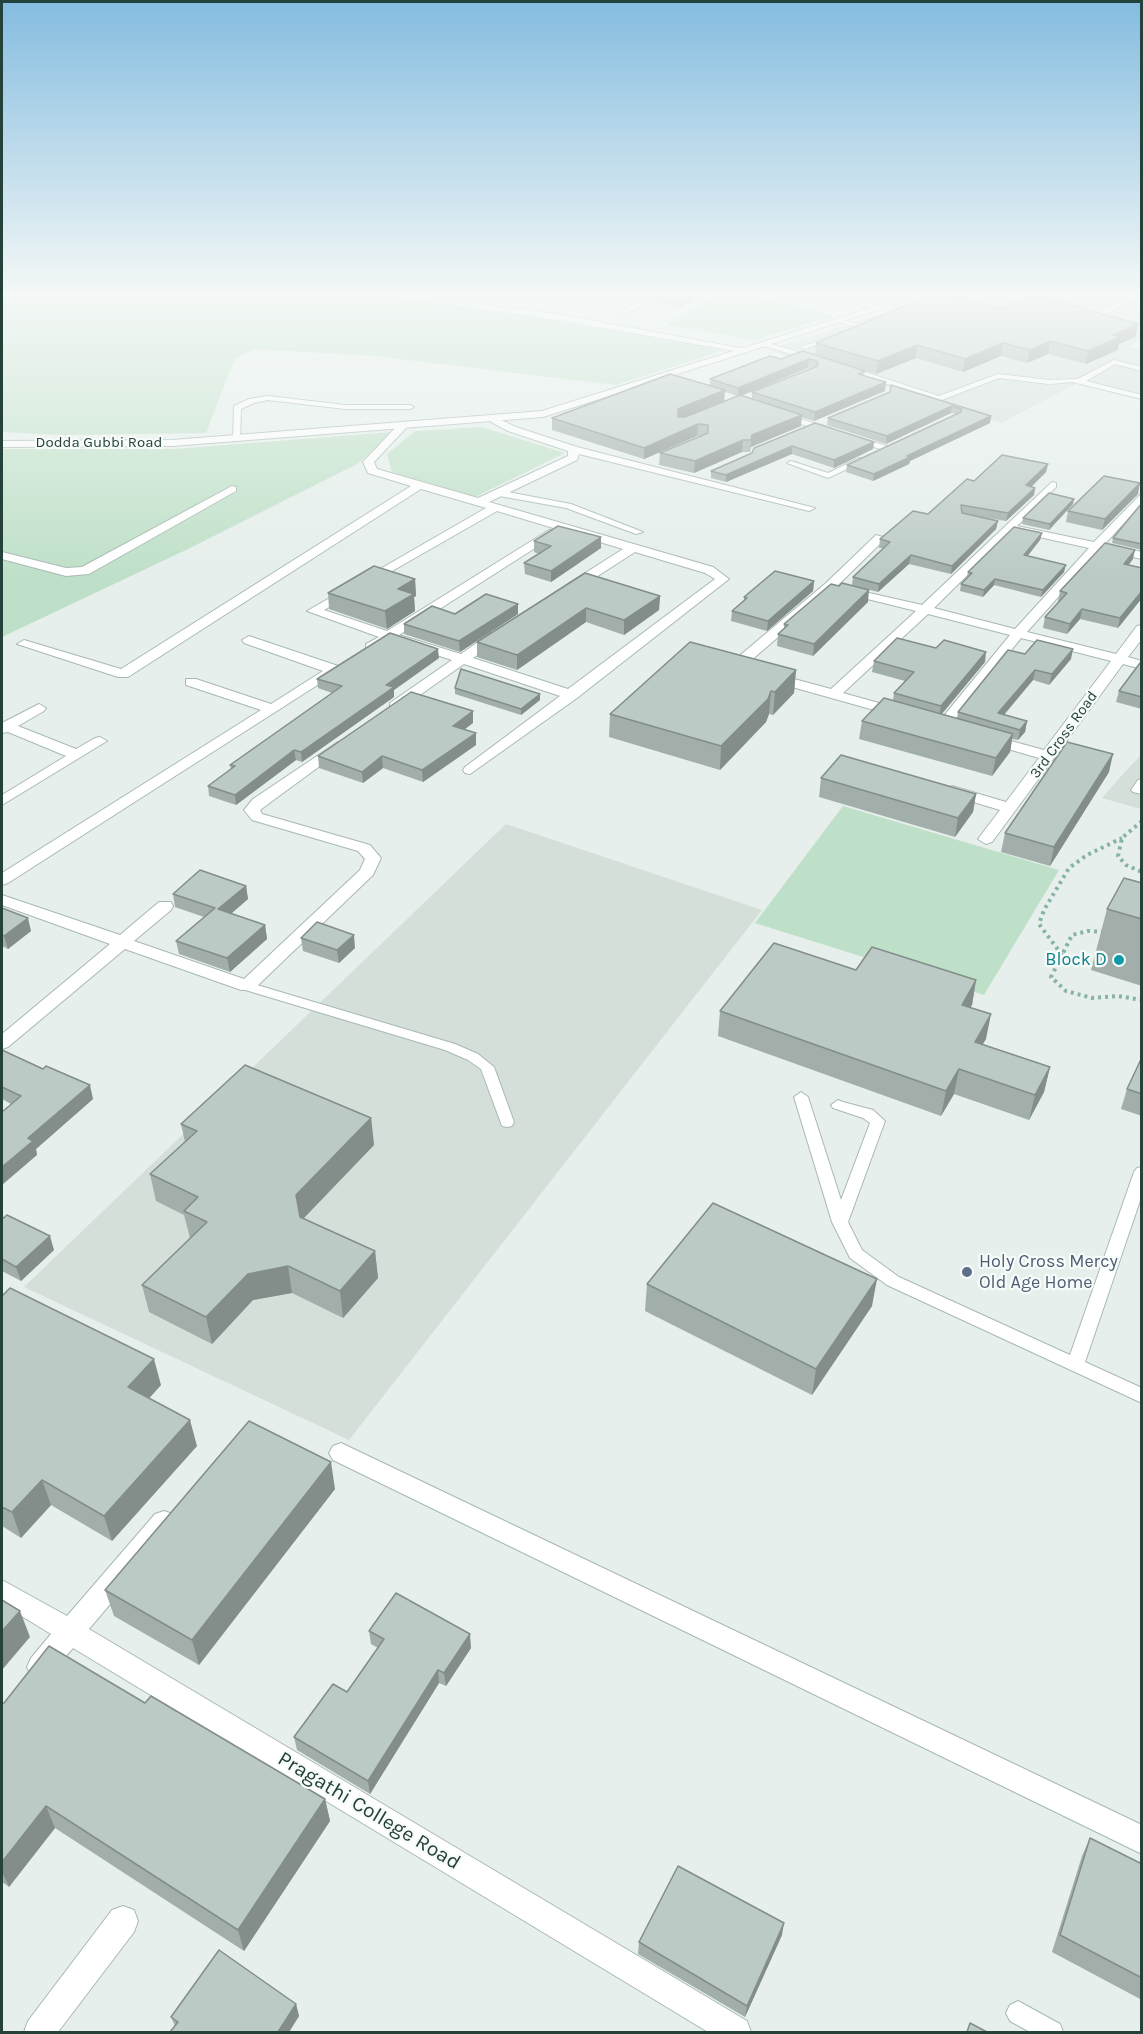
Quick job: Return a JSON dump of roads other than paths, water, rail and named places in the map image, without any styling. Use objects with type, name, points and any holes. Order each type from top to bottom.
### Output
[{"type":"street","name":"Dodda Gubbi Road","points":[[2,444],[172,443],[495,420],[543,414],[643,386]]},
{"type":"street","points":[[495,420],[512,429],[573,450],[809,508]]},
{"type":"street","points":[[402,427],[368,462],[368,468],[709,570],[723,579],[470,770]]},
{"type":"street","points":[[478,502],[573,458],[573,450]]},
{"type":"street","points":[[642,466],[662,458]]},
{"type":"street","points":[[694,478],[715,470]]},
{"type":"street","points":[[24,644],[123,674],[420,485]]},
{"type":"street","points":[[833,695],[925,610],[1004,526],[1052,485]]},
{"type":"street","points":[[2,556],[66,573],[85,571],[232,489]]},
{"type":"street","points":[[1048,756],[937,724],[1094,546],[1142,496]]},
{"type":"street","points":[[496,507],[313,611],[572,695]]},
{"type":"street","points":[[2,880],[562,526]]},
{"type":"street","points":[[1004,526],[1142,556]]},
{"type":"street","points":[[880,538],[830,586],[736,666],[910,716]]},
{"type":"street","points":[[557,597],[634,547]]},
{"type":"street","points":[[830,586],[1142,665]]},
{"type":"street","points":[[384,714],[510,628]]},
{"type":"street","name":"3rd Cross Road","points":[[986,839],[1142,629]]},
{"type":"street","points":[[249,640],[334,670]]},
{"type":"street","points":[[191,682],[272,709]]},
{"type":"street","points":[[4,727],[39,708]]},
{"type":"street","points":[[4,727],[77,755]]},
{"type":"street","points":[[2,900],[247,986],[367,872],[373,858],[364,848],[257,817],[252,810],[258,802],[355,734]]},
{"type":"street","points":[[2,801],[100,741]]},
{"type":"street","points":[[934,786],[1011,808]]},
{"type":"street","points":[[2,1043],[165,906]]},
{"type":"street","points":[[341,1453],[1142,1840]]},
{"type":"street","points":[[24,1687],[68,1631],[177,1508]]},
{"type":"street","name":"Pragathi College Road","points":[[2,1591],[736,2032]]},
{"type":"street","points":[[39,2032],[123,1921]]},
{"type":"lane","points":[[899,386],[939,399],[973,386]]},
{"type":"lane","points":[[1095,386],[1142,397]]},
{"type":"lane","points":[[236,438],[237,408],[260,399],[294,400],[345,407],[410,407]]},
{"type":"lane","points":[[771,412],[835,432]]},
{"type":"lane","points":[[804,430],[824,421]]},
{"type":"lane","points":[[845,436],[887,449]]},
{"type":"lane","points":[[877,453],[897,444]]},
{"type":"lane","points":[[791,463],[828,476],[867,458]]},
{"type":"lane","points":[[497,493],[568,506],[639,532]]},
{"type":"lane","points":[[1142,782],[1137,790],[1142,791]]},
{"type":"lane","points":[[247,986],[450,1047],[473,1057],[487,1067],[507,1122]]},
{"type":"lane","points":[[801,1097],[840,1222],[856,1254],[893,1281],[1142,1396]]},
{"type":"lane","points":[[838,1105],[868,1114],[878,1121],[840,1222]]},
{"type":"lane","points":[[1075,1365],[1142,1172]]},
{"type":"lane","points":[[1018,2013],[1052,2032]]},
{"type":"place","name":"Block D","points":[[1119,960]]},
{"type":"place","name":"Holy Cross Mercy Old Age Home","points":[[967,1272]]}]
